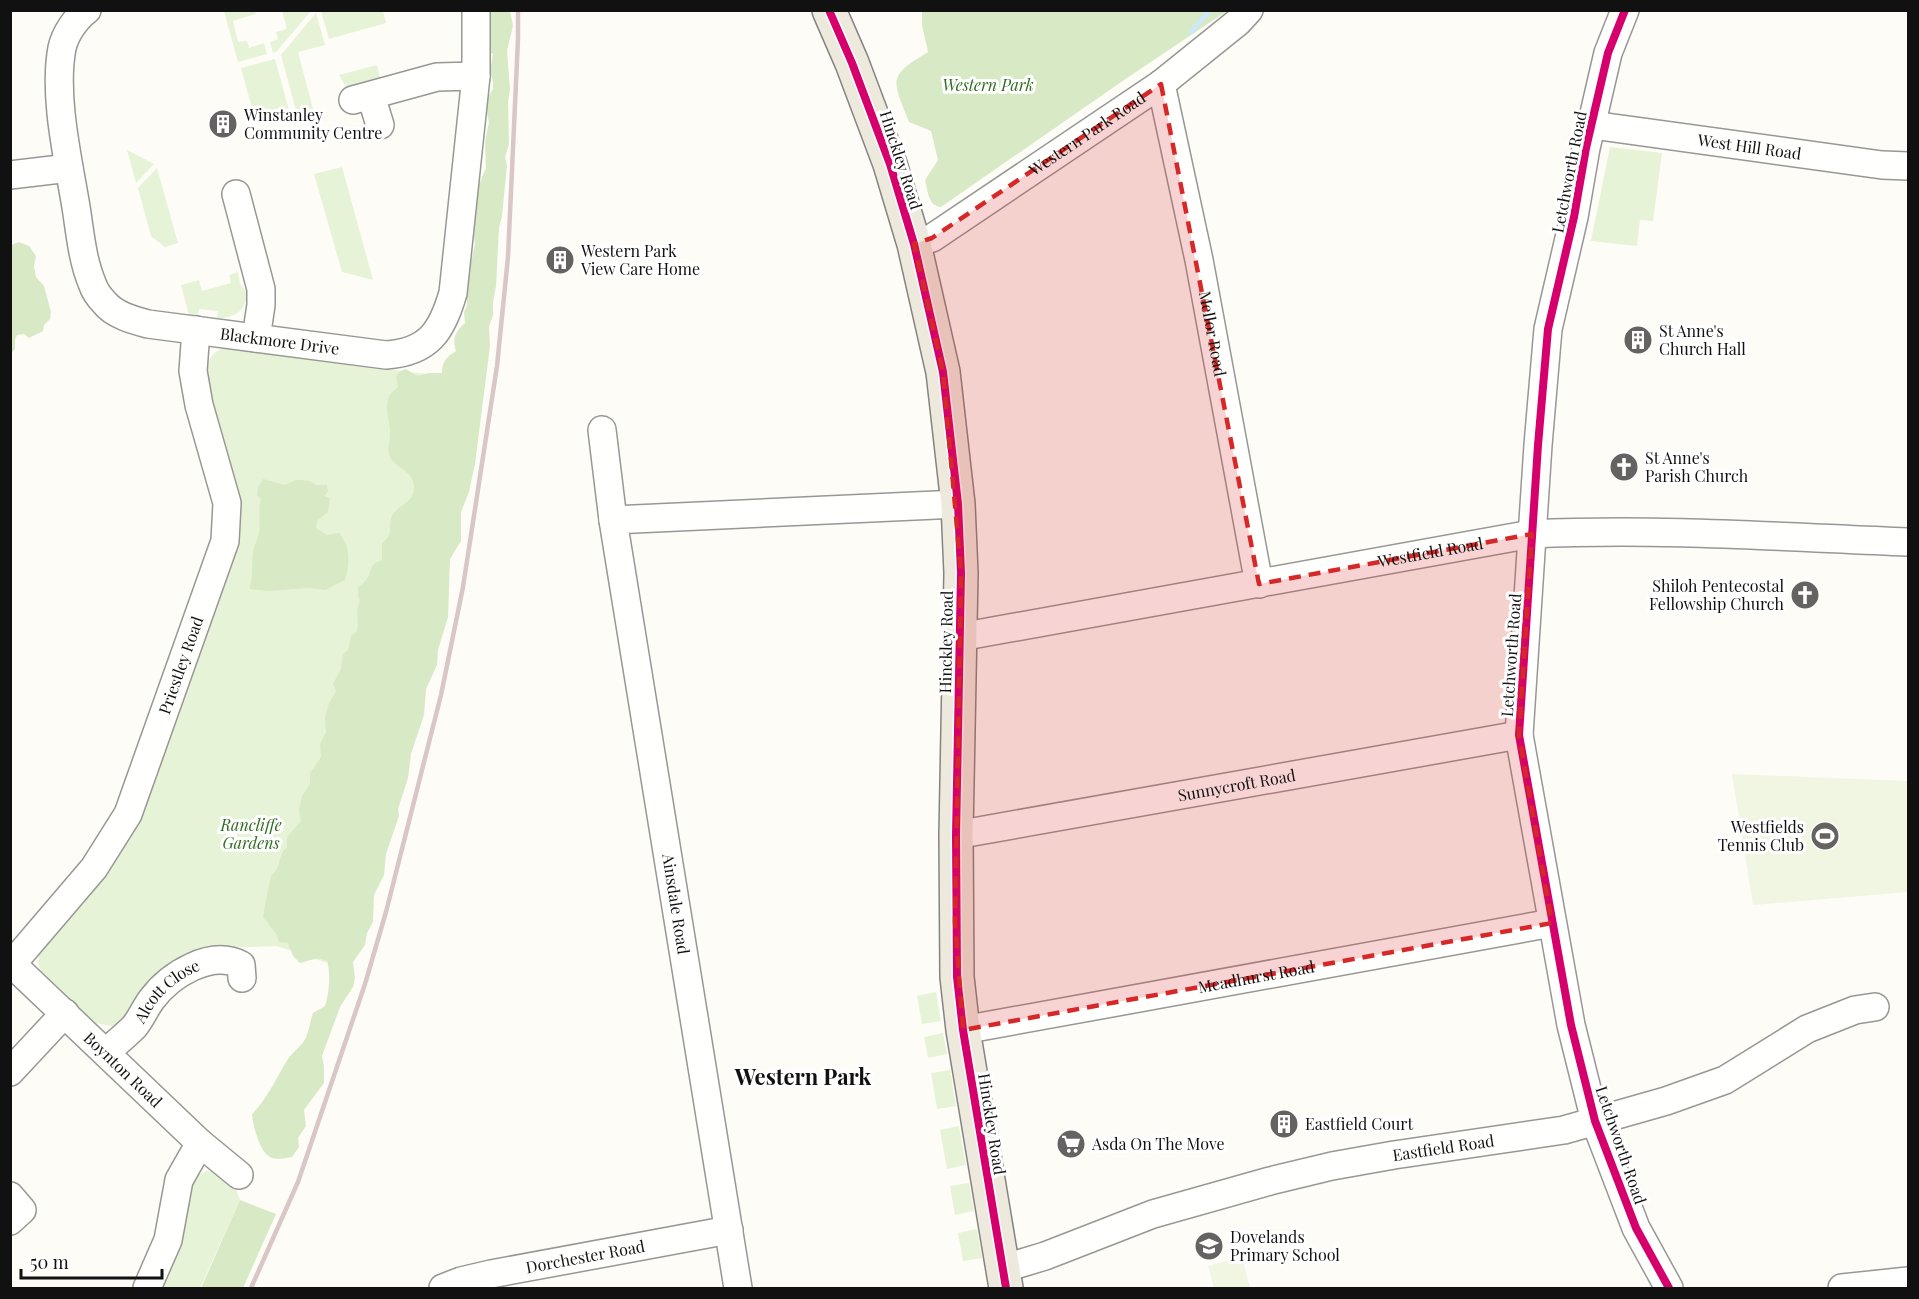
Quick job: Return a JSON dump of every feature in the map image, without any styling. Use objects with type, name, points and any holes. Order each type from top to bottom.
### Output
[{"type":"main road","name":"Hinckley Road","points":[[829,10],[872,113],[890,164],[914,244],[943,372],[958,504],[961,573],[956,966],[963,1030],[1004,1279]]},
{"type":"street","name":"Blackmore Drive","points":[[87,10],[71,27],[63,44],[59,67],[61,104],[69,168],[87,267],[93,285],[105,304],[133,320],[386,355],[416,349],[431,340],[441,326],[453,293],[476,76],[476,10]]},
{"type":"street","name":"Western Park Road","points":[[914,244],[932,238],[1161,84],[1238,22],[1249,10]]},
{"type":"street","name":"Letchworth Road","points":[[1625,10],[1608,53],[1548,329],[1519,735],[1571,1025],[1595,1121],[1636,1228],[1670,1288]]},
{"type":"street","points":[[380,125],[362,98],[436,77],[476,76]]},
{"type":"street","name":"Mellor Road","points":[[1161,84],[1199,260],[1259,584]]},
{"type":"street","name":"West Hill Road","points":[[1592,125],[1908,166]]},
{"type":"street","points":[[10,175],[69,168]]},
{"type":"street","points":[[236,194],[261,290],[256,338]]},
{"type":"street","name":"Priestley Road","points":[[11,963],[94,868],[128,814],[225,541],[227,502],[199,405],[193,370],[196,330]]},
{"type":"street","name":"Ainsdale Road","points":[[602,430],[613,520],[738,1288]]},
{"type":"street","points":[[613,520],[958,504]]},
{"type":"street","name":"Westfield Road","points":[[960,637],[1532,534],[1588,531],[1683,532],[1908,542]]},
{"type":"street","name":"Sunnycroft Road","points":[[956,835],[1519,735]]},
{"type":"street","name":"Meadhurst Road","points":[[963,1030],[1552,923]]},
{"type":"street","name":"Alcott Close","points":[[106,1052],[135,1025],[152,999],[170,980],[193,966],[216,961],[230,959],[247,965]]},
{"type":"street","name":"Boynton Road","points":[[11,963],[200,1143],[238,1175]]},
{"type":"street","name":"Eastfield Road","points":[[1004,1279],[1045,1256],[1153,1214],[1270,1181],[1394,1155],[1564,1130],[1666,1101],[1725,1080],[1807,1029],[1855,1010],[1875,1007]]},
{"type":"street","points":[[10,1072],[65,1013]]},
{"type":"street","points":[[147,1288],[168,1240],[179,1180],[200,1143]]},
{"type":"street","name":"Dorchester Road","points":[[443,1288],[491,1274],[729,1230]]},
{"type":"street","points":[[1842,1288],[1908,1281]]},
{"type":"highlighted area","points":[[1161,84],[1259,584],[1532,534],[1519,735],[1552,923],[963,1030],[955,922],[961,573],[943,372],[914,244],[932,238]]},
{"type":"green space","name":"Western Park","points":[[922,10],[1227,11],[941,207],[931,201],[925,180],[938,160],[931,131],[909,122],[897,88],[899,74],[914,60],[928,52],[922,25]]},
{"type":"green space","points":[[224,11],[255,11],[256,14],[233,21],[238,42],[247,41],[249,48],[264,43],[267,54],[238,62]]},
{"type":"green space","points":[[282,11],[311,11],[273,53],[270,42],[278,39],[276,32],[287,29]]},
{"type":"green space","points":[[321,11],[383,11],[386,23],[329,39]]},
{"type":"green space","points":[[480,11],[510,11],[513,26],[507,51],[510,89],[509,144],[505,157],[507,165],[499,228],[496,286],[493,315],[489,327],[490,346],[475,464],[469,492],[461,512],[461,541],[450,559],[448,617],[438,650],[437,665],[426,689],[424,715],[411,754],[408,778],[398,809],[399,816],[386,854],[384,875],[374,895],[373,922],[367,933],[365,945],[353,962],[355,978],[353,987],[340,1007],[322,1056],[324,1083],[304,1110],[306,1126],[298,1138],[299,1147],[292,1157],[274,1159],[264,1151],[261,1145],[252,1114],[267,1095],[288,1059],[304,1041],[313,1013],[325,1006],[329,978],[327,961],[317,959],[300,963],[293,956],[288,943],[279,942],[277,935],[263,917],[271,876],[287,847],[287,837],[301,821],[299,810],[302,796],[310,784],[310,773],[321,757],[320,744],[326,732],[325,717],[336,691],[333,684],[341,669],[343,654],[348,650],[351,636],[357,631],[360,601],[358,587],[368,577],[372,566],[382,560],[382,543],[389,534],[393,514],[413,495],[412,479],[393,461],[388,452],[390,429],[387,402],[391,393],[398,387],[396,376],[400,371],[406,369],[418,376],[442,373],[445,360],[456,351],[455,336],[465,323],[467,281],[475,244],[473,228],[478,187],[486,168],[485,142],[489,122],[483,110],[493,89],[490,72],[493,54],[486,50]]},
{"type":"green space","points":[[316,13],[325,45],[298,52],[313,109],[297,114],[281,55]]},
{"type":"green space","points":[[275,59],[290,114],[256,123],[241,68]]},
{"type":"green space","points":[[377,65],[380,78],[346,87],[339,75]]},
{"type":"green space","points":[[1610,147],[1662,153],[1653,221],[1640,220],[1637,246],[1591,241]]},
{"type":"green space","points":[[127,150],[154,164],[136,183]]},
{"type":"green space","points":[[342,167],[373,280],[342,272],[314,174]]},
{"type":"green space","points":[[157,168],[178,243],[165,247],[151,236],[138,188]]},
{"type":"green space","points":[[19,242],[29,246],[36,256],[34,266],[36,277],[44,286],[51,312],[43,331],[29,338],[24,334],[17,335],[15,349],[11,353],[11,245]]},
{"type":"green space","points":[[238,272],[240,284],[247,293],[242,309],[229,317],[217,318],[218,311],[199,309],[198,316],[189,315],[181,285],[199,280],[202,291],[231,283],[229,275]]},
{"type":"green space","name":"Rancliffe Gardens","points":[[231,345],[407,372],[453,376],[425,635],[327,963],[277,946],[227,948],[139,1002],[116,1027],[96,1023],[41,971],[39,958],[41,950],[140,815],[153,786],[236,547],[206,374],[210,358],[220,349]]},
{"type":"green space","points":[[263,479],[285,485],[302,480],[316,485],[327,485],[328,492],[324,496],[330,498],[328,512],[317,521],[316,528],[327,535],[339,533],[346,544],[348,567],[345,580],[325,590],[249,589],[253,551],[260,528],[261,499],[257,495],[258,487]]},
{"type":"green space","name":"Westfields Tennis Club","points":[[1732,774],[1908,781],[1908,892],[1753,905]]},
{"type":"green space","points":[[936,992],[941,1021],[922,1024],[917,996]]},
{"type":"green space","points":[[943,1033],[947,1054],[928,1058],[924,1037]]},
{"type":"green space","points":[[950,1070],[956,1106],[937,1109],[931,1073]]},
{"type":"green space","points":[[959,1126],[966,1165],[947,1169],[940,1130]]},
{"type":"green space","points":[[206,1171],[214,1171],[236,1189],[240,1200],[200,1288],[157,1288],[190,1188],[199,1175]]},
{"type":"green space","points":[[969,1183],[974,1211],[955,1215],[950,1186]]},
{"type":"green space","points":[[240,1200],[276,1214],[243,1288],[201,1288]]},
{"type":"green space","points":[[977,1229],[982,1258],[963,1261],[958,1233]]},
{"type":"green space","points":[[1242,1257],[1250,1288],[1214,1288],[1208,1266]]},
{"type":"waterway","points":[[1191,32],[1210,10]]},
{"type":"railway","points":[[251,1288],[298,1182],[365,984],[386,912],[441,695],[463,587],[497,366],[508,257],[518,10]]},
{"type":"cycle path","points":[[829,10],[852,63],[890,164],[914,244],[943,372],[958,504],[961,573],[956,835],[957,977],[963,1030],[1006,1288]]},
{"type":"cycle path","points":[[1625,10],[1608,53],[1548,329],[1519,735],[1571,1025],[1595,1121],[1636,1228],[1669,1288]]},
{"type":"place","name":"Winstanley Community Centre","points":[[223,124]]},
{"type":"place","name":"Western Park View Care Home","points":[[560,260]]},
{"type":"place","name":"St Anne's Church Hall","points":[[1638,340]]},
{"type":"place","name":"St Anne's Parish Church","points":[[1624,467]]},
{"type":"place","name":"Shiloh Pentecostal Fellowship Church","points":[[1805,595]]},
{"type":"place","name":"Westfields Tennis Club","points":[[1825,836]]},
{"type":"place","name":"Eastfield Court","points":[[1284,1124]]},
{"type":"place","name":"Asda On The Move","points":[[1071,1144]]},
{"type":"place","name":"Dovelands Primary School","points":[[1209,1246]]},
{"type":"district","name":"Western Park","points":[[803,1077]]}]
